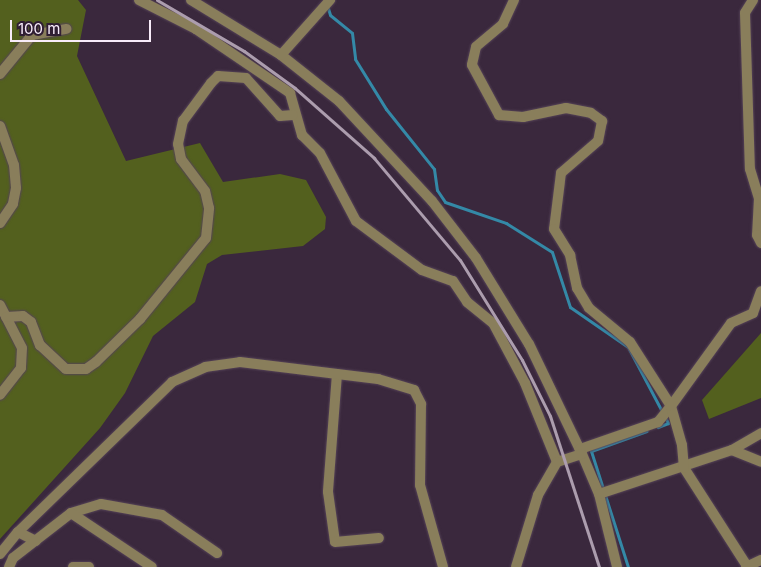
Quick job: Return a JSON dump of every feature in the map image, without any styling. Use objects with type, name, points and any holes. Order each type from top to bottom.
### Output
[{"type":"street","points":[[139,0],[196,29],[290,93],[293,115],[302,135],[320,153],[356,220],[422,270],[453,281],[466,302],[493,323],[525,383],[557,462]]},
{"type":"street","points":[[191,0],[281,55],[339,101],[389,153],[476,258],[529,344],[581,452],[599,494],[617,567]]},
{"type":"street","points":[[281,55],[330,0]]},
{"type":"street","points":[[514,0],[503,24],[476,47],[472,65],[499,115],[523,116],[566,108],[591,113],[602,121],[598,141],[562,173],[554,229],[570,255],[577,288],[589,308],[630,342],[671,406],[682,445],[684,468],[747,566],[761,560]]},
{"type":"street","points":[[753,0],[745,13],[750,169],[759,198],[757,235],[761,243]]},
{"type":"street","points":[[0,74],[32,34],[66,29]]},
{"type":"street","points":[[6,317],[23,316],[31,322],[40,345],[66,369],[86,369],[140,319],[206,238],[210,208],[205,191],[181,159],[178,144],[183,121],[210,83],[218,76],[246,78],[280,116],[293,115]]},
{"type":"street","points":[[0,126],[14,166],[16,188],[13,204],[0,223]]},
{"type":"street","points":[[516,567],[538,495],[557,462],[658,422],[731,323],[753,313],[761,292]]},
{"type":"street","points":[[0,306],[22,348],[21,368],[0,395]]},
{"type":"street","points":[[0,554],[18,532],[172,382],[205,367],[240,362],[401,383],[414,390],[421,404],[420,485],[443,567]]},
{"type":"street","points":[[337,374],[328,492],[334,542],[379,538]]},
{"type":"street","points":[[599,494],[684,468],[732,450],[761,433]]},
{"type":"street","points":[[732,450],[761,462]]},
{"type":"street","points":[[8,567],[13,558],[71,513],[101,504],[162,515],[217,553]]},
{"type":"street","points":[[71,513],[152,567]]},
{"type":"street","points":[[18,532],[36,540]]},
{"type":"street","points":[[73,567],[90,567]]},
{"type":"green space","points":[[0,0],[78,0],[86,10],[77,56],[126,161],[200,143],[223,182],[280,174],[306,180],[326,217],[325,229],[303,246],[222,255],[207,264],[195,302],[153,336],[125,393],[100,428],[0,539]]},
{"type":"green space","points":[[761,333],[761,398],[709,419],[702,400]]},
{"type":"waterway","points":[[327,5],[330,15],[352,33],[355,59],[386,109],[434,169],[437,190],[445,202],[506,223],[552,252],[570,307],[628,347],[668,423],[658,427]]},
{"type":"waterway","points":[[628,567],[591,451],[647,431]]},
{"type":"railway","points":[[157,0],[244,51],[295,88],[374,158],[460,260],[522,360],[550,416],[599,567]]}]
